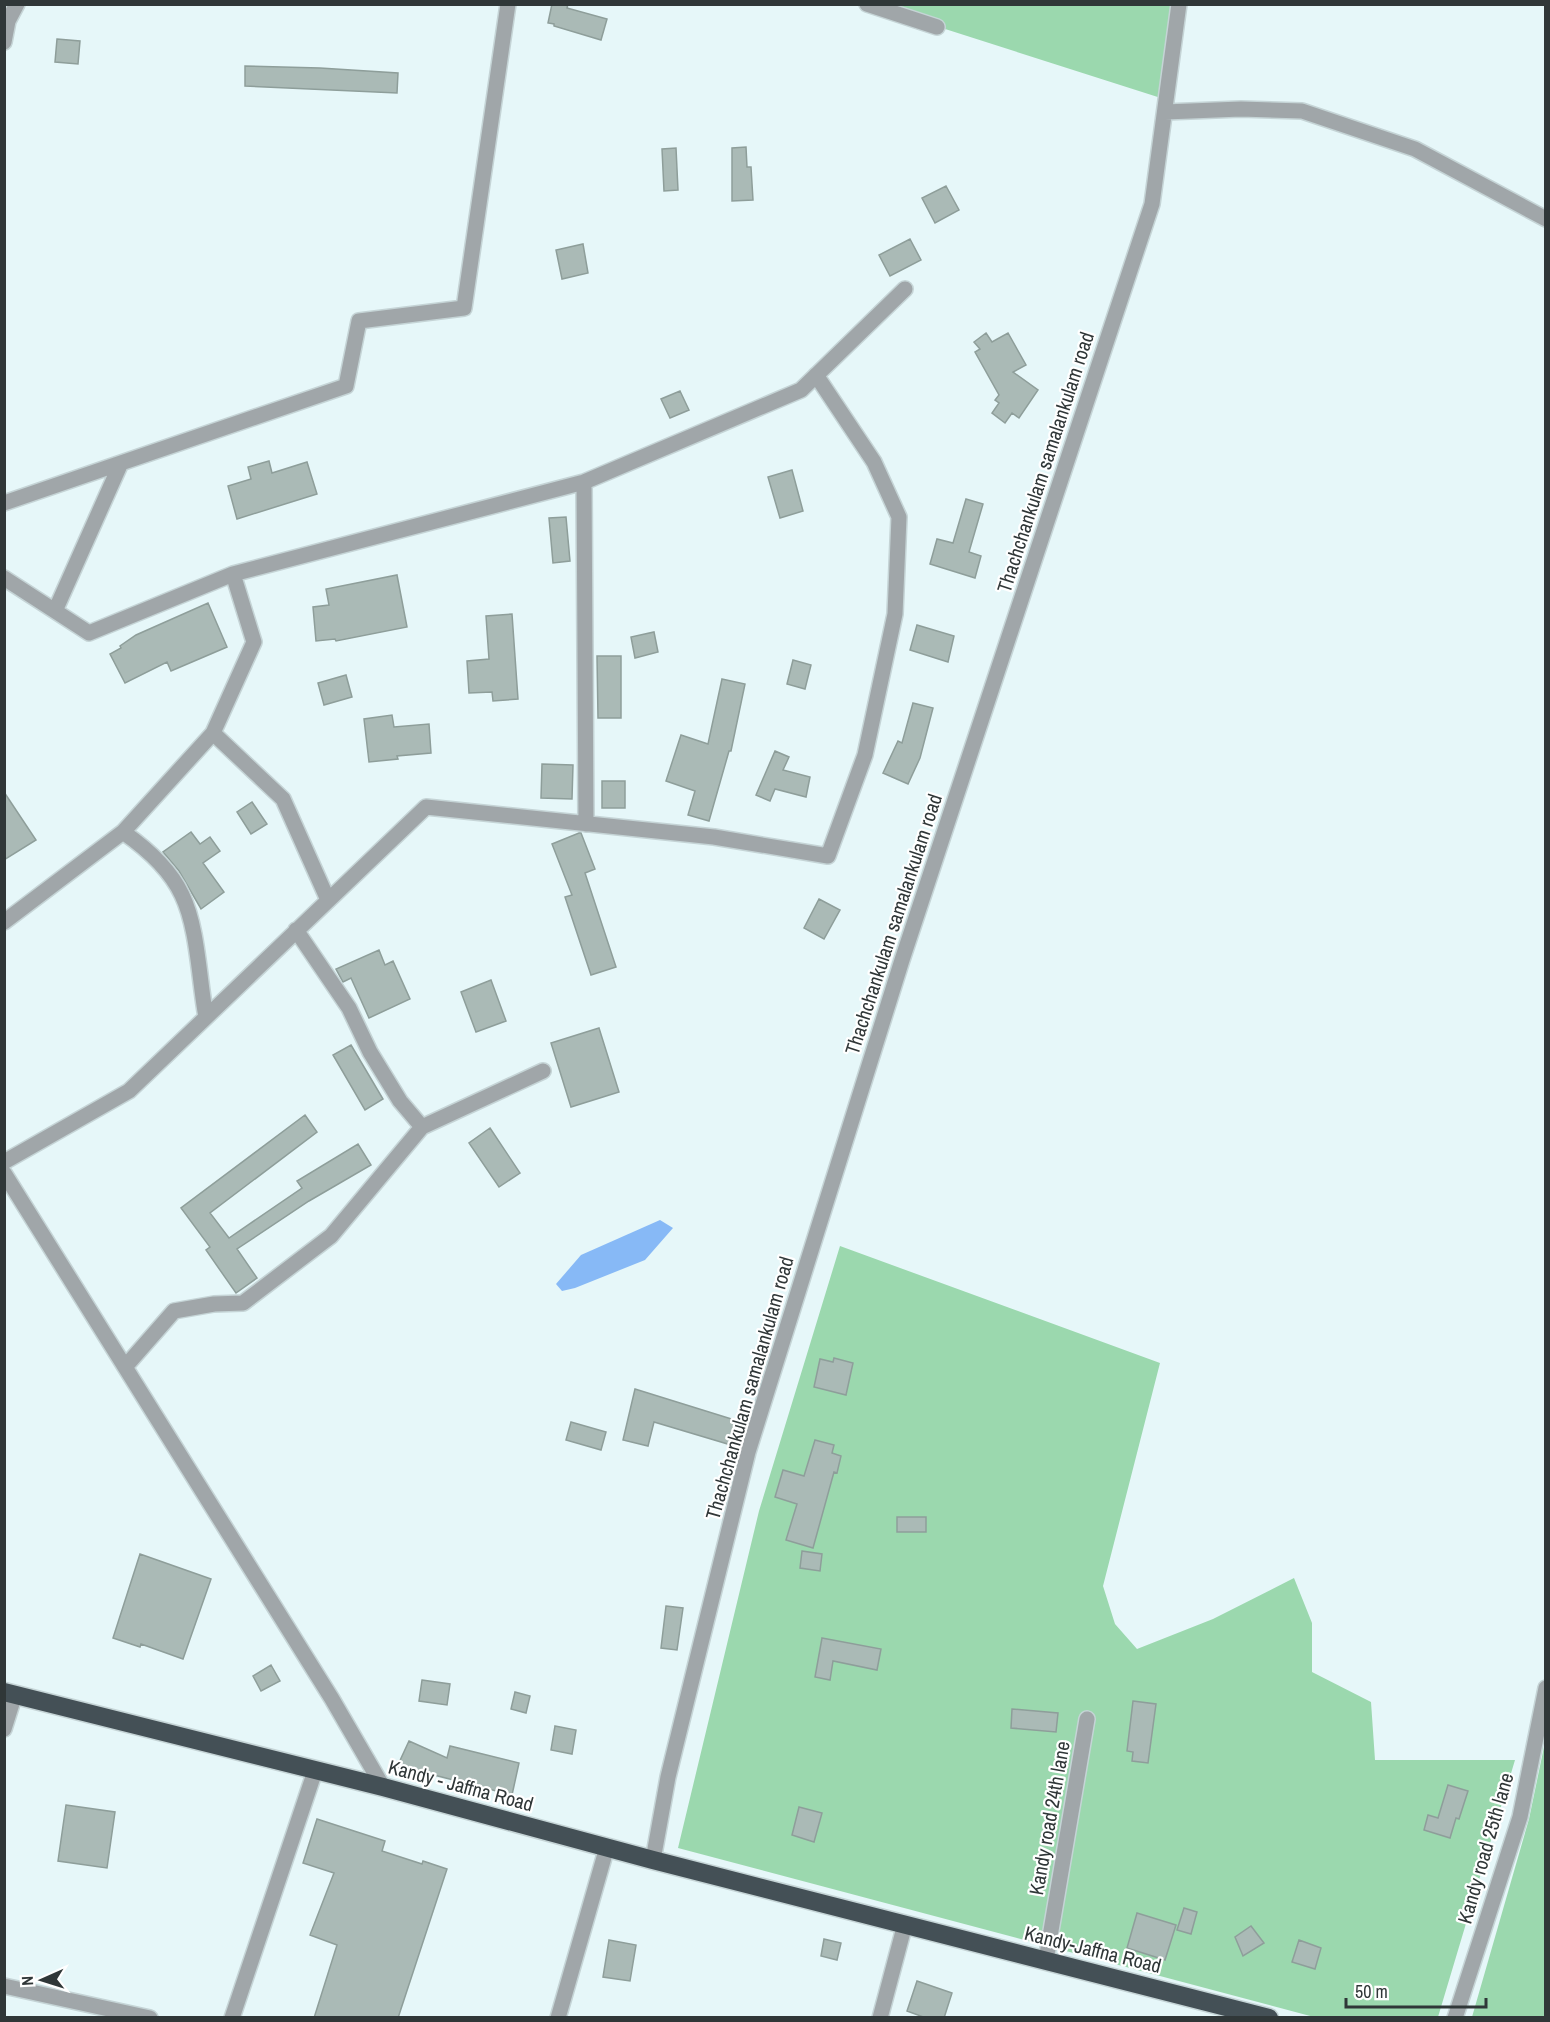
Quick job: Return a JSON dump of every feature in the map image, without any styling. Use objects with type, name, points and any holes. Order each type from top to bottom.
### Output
[{"type":"highway","name":"Kandy - Jaffna Road","points":[[10,1693],[383,1787],[653,1860],[905,1924]]},
{"type":"highway","name":"Kandy-Jaffna Road","points":[[905,1924],[1269,2018]]},
{"type":"street","points":[[4,42],[8,21],[17,4]]},
{"type":"street","points":[[4,503],[346,386],[359,321],[464,308],[507,4]]},
{"type":"street","points":[[867,4],[937,27]]},
{"type":"street","name":"Thachchankulam samalankulam road","points":[[653,1860],[668,1777],[748,1452],[906,949],[1152,204],[1179,4]]},
{"type":"street","points":[[1164,112],[1241,109],[1302,111],[1415,149],[1545,219]]},
{"type":"street","points":[[4,578],[89,633],[233,574],[584,482],[801,390],[905,289]]},
{"type":"street","points":[[4,1162],[129,1091],[426,807],[714,837],[828,856],[868,743],[895,614],[899,517],[874,462],[816,375]]},
{"type":"street","points":[[55,611],[121,463]]},
{"type":"street","points":[[584,482],[586,824]]},
{"type":"street","points":[[4,922],[123,832],[213,733],[254,642],[233,574]]},
{"type":"street","points":[[213,733],[283,799],[328,900]]},
{"type":"street","points":[[123,832],[144,847],[182,893],[189,913],[206,1017]]},
{"type":"street","points":[[296,930],[348,1008],[370,1053],[400,1101],[422,1127]]},
{"type":"street","points":[[125,1367],[174,1311],[214,1304],[243,1303],[331,1236],[422,1127],[543,1071]]},
{"type":"street","points":[[4,1173],[332,1699],[383,1787]]},
{"type":"street","name":"Kandy road 25th lane","points":[[1455,2018],[1520,1817],[1545,1688]]},
{"type":"street","points":[[4,1729],[10,1693]]},
{"type":"street","name":"Kandy road 24th lane","points":[[1046,1960],[1087,1719]]},
{"type":"street","points":[[232,2018],[315,1771]]},
{"type":"street","points":[[558,2018],[607,1847]]},
{"type":"street","points":[[880,2018],[905,1924]]},
{"type":"street","points":[[4,1986],[150,2018]]},
{"type":"green space","points":[[870,5],[1176,5],[1164,99]]},
{"type":"green space","points":[[840,1246],[1160,1363],[1103,1586],[1115,1624],[1137,1649],[1213,1619],[1294,1578],[1312,1623],[1312,1672],[1371,1702],[1375,1760],[1515,1760],[1438,2017],[1314,2017],[678,1848],[759,1511]]},
{"type":"green space","points":[[1545,1742],[1545,2017],[1472,2017],[1529,1819]]},
{"type":"water","points":[[660,1220],[673,1228],[645,1260],[575,1288],[562,1291],[556,1284],[581,1255]]},
{"type":"building","points":[[552,4],[568,4],[567,8],[607,19],[601,40],[548,23]]},
{"type":"building","points":[[57,39],[80,41],[78,64],[55,62]]},
{"type":"building","points":[[245,66],[398,73],[397,93],[245,86]]},
{"type":"building","points":[[746,147],[747,167],[751,167],[753,200],[732,201],[732,148]]},
{"type":"building","points":[[676,148],[678,190],[664,191],[662,149]]},
{"type":"building","points":[[946,186],[959,210],[935,223],[922,198]]},
{"type":"building","points":[[910,239],[921,260],[890,276],[879,255]]},
{"type":"building","points":[[583,244],[588,273],[562,279],[556,250]]},
{"type":"building","points":[[986,333],[992,342],[1008,333],[1026,365],[1013,372],[1038,390],[1019,418],[1012,413],[1005,423],[992,413],[999,403],[995,400],[999,395],[975,352],[980,349],[974,342]]},
{"type":"building","points":[[680,391],[689,410],[670,418],[661,399]]},
{"type":"building","points":[[269,461],[272,473],[307,462],[317,494],[237,519],[228,486],[251,479],[248,467]]},
{"type":"building","points":[[792,470],[803,511],[780,518],[768,477]]},
{"type":"building","points":[[966,499],[983,504],[969,552],[981,556],[975,578],[930,564],[937,539],[953,543]]},
{"type":"building","points":[[566,517],[570,561],[553,563],[549,518]]},
{"type":"building","points":[[397,575],[407,627],[336,641],[335,639],[316,641],[313,607],[329,605],[326,589]]},
{"type":"building","points":[[208,603],[227,647],[171,671],[167,662],[125,683],[110,654],[136,635]]},
{"type":"building","points":[[512,614],[518,699],[493,701],[492,692],[469,693],[467,661],[489,659],[486,616]]},
{"type":"building","points":[[917,625],[954,636],[948,662],[910,650]]},
{"type":"building","points":[[654,632],[658,652],[635,658],[631,637]]},
{"type":"building","points":[[597,656],[621,656],[621,718],[598,718]]},
{"type":"building","points":[[793,660],[811,665],[805,689],[787,684]]},
{"type":"building","points":[[346,675],[352,697],[324,705],[318,683]]},
{"type":"building","points":[[722,679],[745,684],[731,751],[729,751],[709,821],[688,815],[695,791],[666,781],[681,735],[708,744]]},
{"type":"building","points":[[913,703],[933,708],[920,758],[908,784],[883,773],[898,741],[902,743]]},
{"type":"building","points":[[392,715],[394,727],[429,724],[431,753],[397,756],[398,759],[369,762],[364,719]]},
{"type":"building","points":[[775,751],[789,757],[783,770],[810,777],[806,797],[775,789],[770,801],[756,795]]},
{"type":"building","points":[[542,764],[573,765],[572,799],[541,798]]},
{"type":"building","points":[[602,781],[625,781],[625,808],[602,808]]},
{"type":"building","points":[[4,792],[36,840],[4,860]]},
{"type":"building","points":[[252,802],[267,824],[251,834],[237,812]]},
{"type":"building","points":[[191,832],[200,844],[210,837],[220,851],[203,863],[224,892],[201,909],[179,871],[163,852]]},
{"type":"building","points":[[581,833],[595,869],[585,873],[616,967],[591,975],[565,897],[572,895],[552,844]]},
{"type":"building","points":[[819,899],[840,910],[824,939],[804,928]]},
{"type":"building","points":[[379,950],[385,965],[393,961],[410,999],[369,1018],[351,978],[343,982],[336,969]]},
{"type":"building","points":[[491,980],[506,1021],[476,1032],[461,992]]},
{"type":"building","points":[[599,1028],[619,1092],[571,1107],[551,1043]]},
{"type":"building","points":[[351,1045],[383,1099],[365,1110],[333,1055]]},
{"type":"building","points":[[305,1115],[317,1132],[210,1213],[229,1238],[302,1188],[297,1181],[358,1144],[371,1165],[309,1201],[237,1249],[257,1278],[236,1293],[206,1250],[210,1247],[181,1208]]},
{"type":"building","points":[[490,1128],[520,1173],[499,1187],[469,1143]]},
{"type":"building","points":[[834,1358],[853,1363],[846,1395],[814,1387],[820,1359],[833,1362]]},
{"type":"building","points":[[635,1389],[738,1421],[731,1445],[654,1422],[648,1446],[623,1440]]},
{"type":"building","points":[[571,1422],[606,1432],[601,1450],[566,1440]]},
{"type":"building","points":[[815,1440],[834,1445],[832,1453],[841,1456],[837,1473],[834,1472],[813,1548],[786,1540],[797,1504],[775,1497],[783,1470],[804,1476]]},
{"type":"building","points":[[897,1517],[926,1517],[926,1532],[897,1532]]},
{"type":"building","points":[[802,1551],[822,1554],[820,1571],[800,1568]]},
{"type":"building","points":[[140,1554],[211,1579],[183,1659],[141,1644],[140,1647],[113,1638]]},
{"type":"building","points":[[666,1606],[683,1608],[677,1650],[661,1648]]},
{"type":"building","points":[[822,1638],[881,1649],[877,1670],[833,1661],[830,1680],[815,1677]]},
{"type":"building","points":[[271,1665],[280,1681],[261,1691],[253,1676]]},
{"type":"building","points":[[422,1680],[450,1684],[447,1705],[419,1701]]},
{"type":"building","points":[[515,1692],[530,1696],[526,1713],[511,1709]]},
{"type":"building","points":[[1133,1701],[1156,1704],[1148,1763],[1132,1761],[1133,1752],[1127,1751]]},
{"type":"building","points":[[1012,1709],[1058,1713],[1056,1732],[1011,1728]]},
{"type":"building","points":[[555,1726],[576,1730],[572,1754],[551,1750]]},
{"type":"building","points":[[409,1741],[447,1758],[450,1746],[519,1763],[512,1795],[426,1773],[423,1779],[397,1767]]},
{"type":"building","points":[[1448,1785],[1468,1791],[1450,1838],[1424,1830],[1428,1815],[1438,1818]]},
{"type":"building","points":[[66,1805],[115,1812],[107,1868],[58,1861]]},
{"type":"building","points":[[799,1807],[822,1813],[814,1842],[792,1835]]},
{"type":"building","points":[[317,1819],[385,1841],[382,1851],[422,1864],[423,1861],[447,1869],[398,2018],[314,2018],[337,1945],[310,1935],[334,1873],[303,1863]]},
{"type":"building","points":[[1184,1908],[1197,1912],[1191,1934],[1177,1930]]},
{"type":"building","points":[[1137,1913],[1176,1925],[1165,1960],[1127,1948]]},
{"type":"building","points":[[1251,1926],[1264,1943],[1243,1956],[1235,1937]]},
{"type":"building","points":[[824,1939],[841,1943],[837,1960],[821,1956]]},
{"type":"building","points":[[609,1940],[636,1945],[630,1981],[603,1977]]},
{"type":"building","points":[[1299,1940],[1321,1948],[1315,1969],[1292,1962]]},
{"type":"building","points":[[917,1981],[952,1993],[944,2018],[926,2018],[907,2011]]}]
